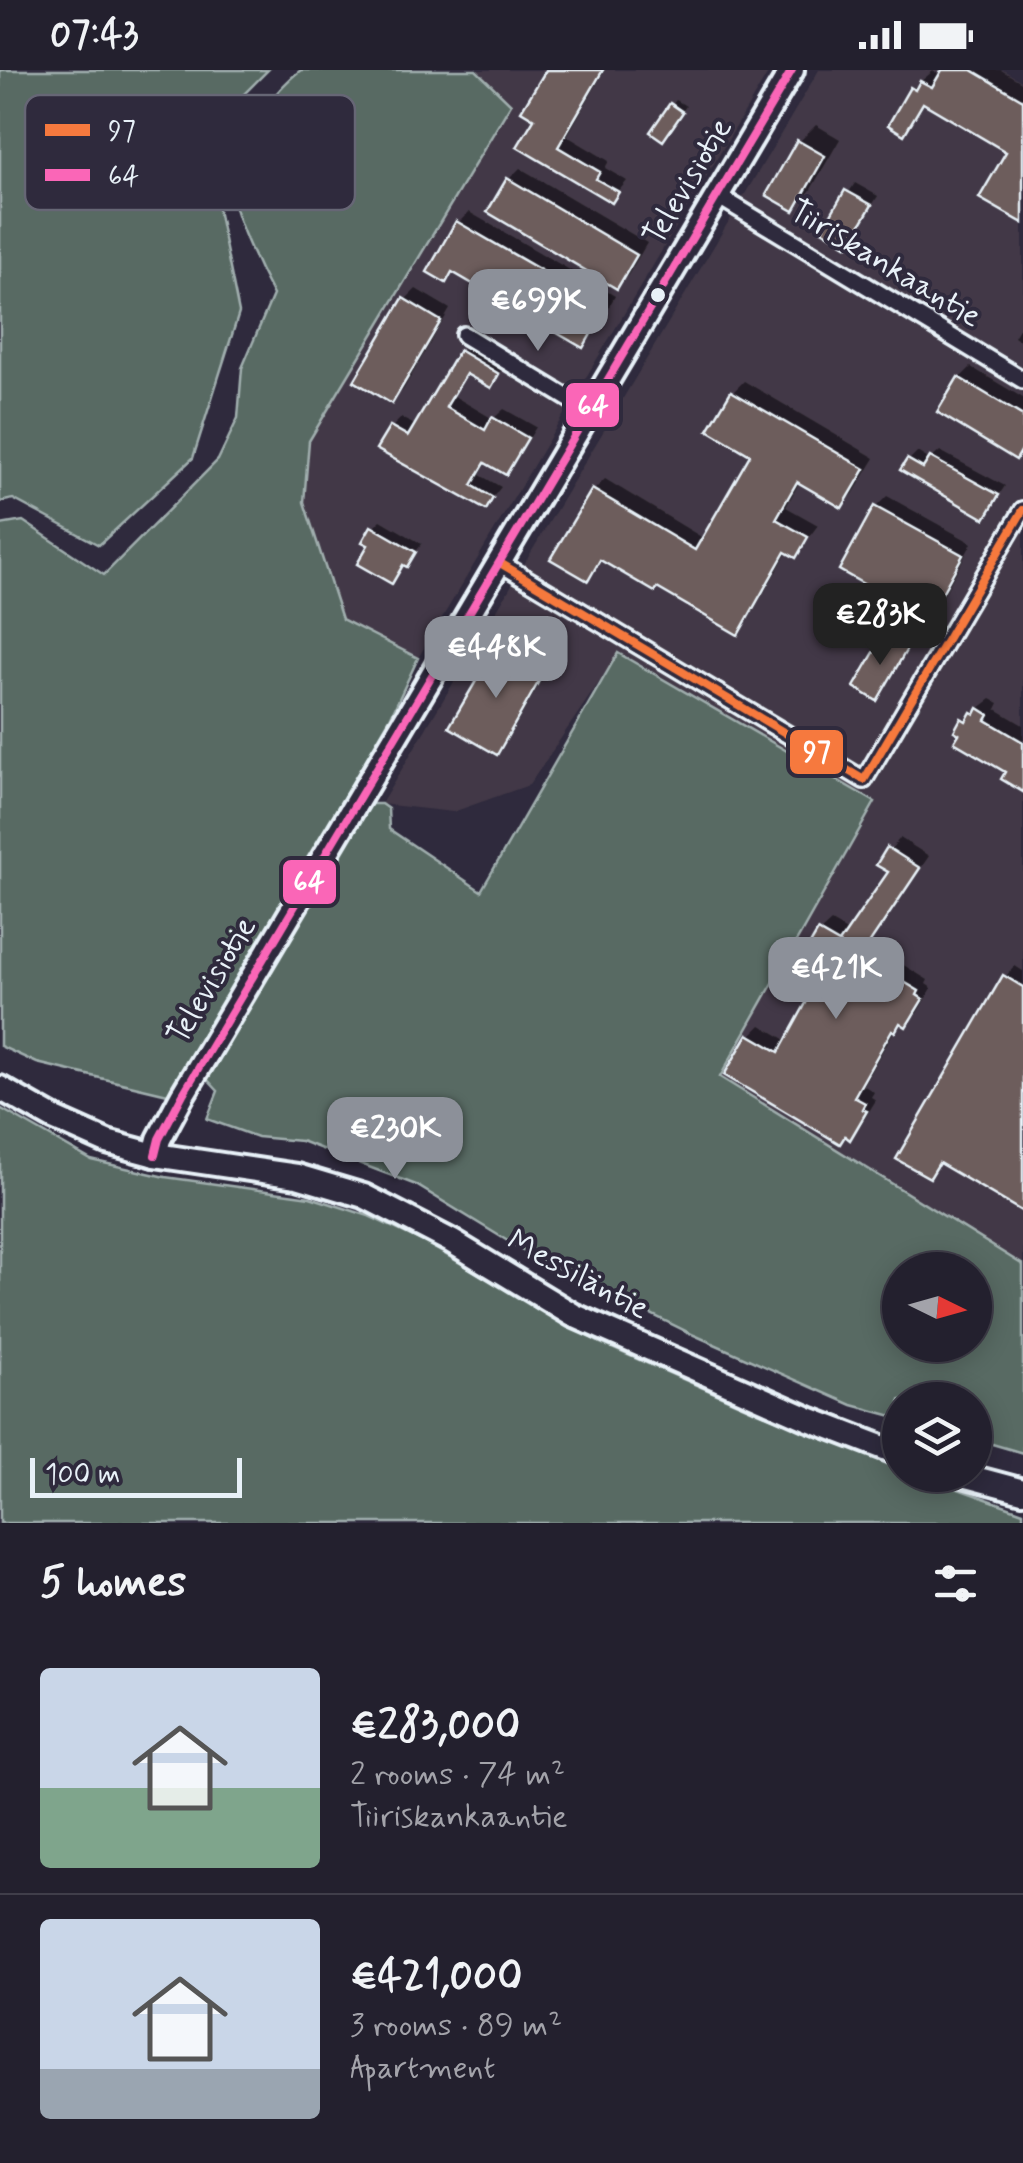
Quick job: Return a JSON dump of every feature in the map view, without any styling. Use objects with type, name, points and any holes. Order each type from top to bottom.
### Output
[{"type":"street","name":"Televisiotie","points":[[155,1155],[159,1139],[183,1094],[792,70]]},
{"type":"street","name":"Tiiriskankaantie","points":[[718,196],[1023,380]]},
{"type":"street","points":[[464,335],[590,411]]},
{"type":"street","points":[[500,563],[864,780],[1023,510]]},
{"type":"street","name":"Messiläntie","points":[[0,1088],[52,1118],[107,1142],[155,1155],[297,1176],[364,1196],[588,1322],[882,1447]]},
{"type":"street","points":[[992,1483],[1023,1491]]},
{"type":"shaded area","points":[[476,70],[770,70],[418,658],[342,619],[304,502],[309,441],[511,105]]},
{"type":"shaded area","points":[[819,70],[1003,70],[1023,82],[1023,1265],[720,1077],[874,802],[619,653],[529,785],[453,812],[381,804]]},
{"type":"green space","points":[[0,70],[268,70],[243,95],[25,95],[25,210],[218,210],[239,313],[193,458],[99,545],[13,499],[0,502]]},
{"type":"green space","points":[[301,70],[476,70],[511,104],[309,441],[304,502],[342,619],[418,658],[390,718],[172,1095],[37,1063],[0,1046],[0,525],[23,521],[104,575],[218,460],[238,418],[242,368],[273,295],[236,210],[355,210],[355,95],[276,95]]},
{"type":"green space","points":[[618,653],[875,802],[720,1077],[1023,1265],[1023,1453],[992,1444],[992,1382],[882,1382],[882,1413],[852,1405],[694,1335],[529,1254],[416,1185],[301,1141],[257,1137],[207,1119],[218,1091],[206,1078],[370,804],[388,809],[389,829],[481,891]]},
{"type":"green space","points":[[0,1108],[91,1160],[165,1177],[310,1197],[369,1216],[422,1241],[598,1342],[882,1461],[882,1492],[967,1492],[1023,1512],[1023,1523],[0,1523]]},
{"type":"building","points":[[546,70],[603,70],[558,147],[600,172],[596,179],[619,192],[612,203],[517,147],[534,119],[521,111]]},
{"type":"building","points":[[942,70],[972,70],[1023,100],[1023,223],[979,198],[1006,152],[923,103],[904,135],[888,125],[910,87],[915,90],[920,81],[932,87]]},
{"type":"building","points":[[670,103],[683,112],[663,141],[650,132]]},
{"type":"building","points":[[797,140],[825,156],[794,211],[766,195]]},
{"type":"building","points":[[507,178],[637,255],[617,289],[487,212]]},
{"type":"building","points":[[845,190],[872,205],[848,246],[822,230]]},
{"type":"building","points":[[456,221],[606,308],[583,348],[452,272],[446,283],[427,272]]},
{"type":"building","points":[[403,298],[441,321],[392,404],[354,381]]},
{"type":"building","points":[[459,350],[499,374],[491,388],[466,374],[446,407],[485,430],[492,417],[528,438],[506,475],[485,463],[472,485],[493,498],[486,510],[376,449],[390,426],[408,436]]},
{"type":"building","points":[[958,377],[1023,416],[1023,448],[1016,460],[937,412]]},
{"type":"building","points":[[731,391],[865,469],[842,508],[797,482],[776,519],[808,537],[796,558],[785,552],[738,635],[600,560],[588,581],[550,559],[592,489],[695,550],[750,455],[708,430]]},
{"type":"building","points":[[930,457],[999,495],[985,519],[900,470],[907,459],[923,468]]},
{"type":"building","points":[[874,506],[963,555],[927,620],[839,570]]},
{"type":"building","points":[[371,526],[416,552],[392,584],[357,564],[368,545],[362,542]]},
{"type":"building","points":[[884,635],[907,649],[877,701],[854,687]]},
{"type":"building","points":[[496,647],[543,674],[497,755],[449,727]]},
{"type":"building","points":[[978,708],[989,715],[986,720],[1023,742],[1023,792],[1001,779],[1005,772],[954,742],[959,734],[954,731],[961,718],[966,721]]},
{"type":"building","points":[[887,847],[920,868],[861,956],[919,991],[917,995],[923,999],[906,1027],[900,1023],[895,1032],[892,1030],[854,1097],[865,1103],[862,1109],[867,1111],[850,1140],[845,1136],[840,1144],[724,1075],[748,1034],[779,1052],[816,985],[794,972],[818,931],[839,943],[888,872],[876,865]]},
{"type":"building","points":[[1003,975],[1023,987],[1023,1212],[939,1163],[930,1178],[896,1159]]},
{"type":"transit line","name":"64","points":[[155,1155],[159,1139],[183,1094],[792,70]]},
{"type":"transit line","name":"97","points":[[500,563],[864,780],[1023,510]]}]
